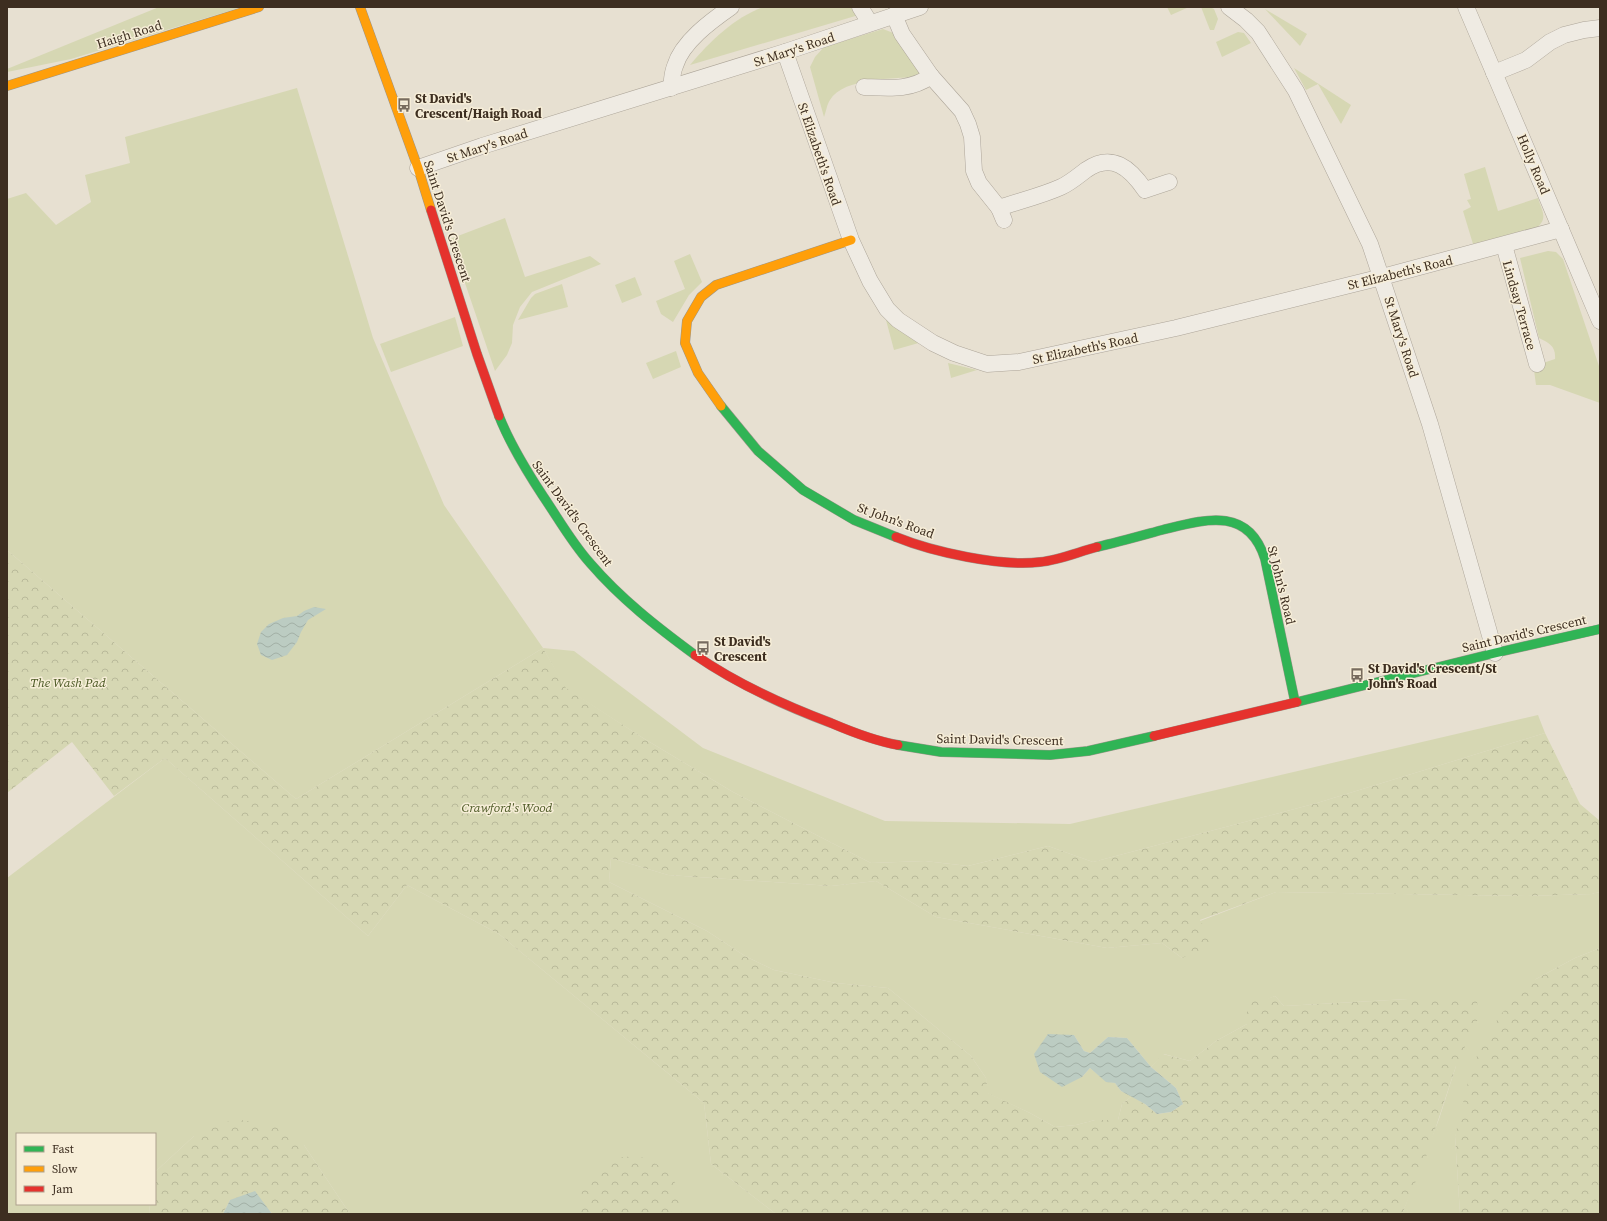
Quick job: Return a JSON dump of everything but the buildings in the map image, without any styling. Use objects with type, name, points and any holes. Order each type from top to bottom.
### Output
[{"type":"street","name":"Haigh Road","points":[[7,86],[259,7]]},
{"type":"street","name":"Saint David's Crescent","points":[[360,7],[418,168],[477,354],[502,424],[521,462],[557,517],[590,562],[623,598],[655,626],[696,656],[734,680],[799,711],[848,730],[893,744],[941,752],[1050,755],[1088,751],[1192,728],[1495,653],[1600,629]]},
{"type":"street","points":[[671,88],[674,66],[680,55],[710,22],[731,7]]},
{"type":"street","points":[[860,7],[870,23]]},
{"type":"street","name":"St Mary's Road","points":[[418,168],[785,52],[920,7]]},
{"type":"street","name":"St Mary's Road","points":[[1229,7],[1246,20],[1258,32],[1296,91],[1370,244],[1430,424],[1495,653]]},
{"type":"street","name":"Holly Road","points":[[1466,7],[1600,321]]},
{"type":"street","points":[[894,15],[902,34],[931,76],[962,111],[972,137],[974,171],[979,184],[1001,214],[1061,187],[1097,164],[1117,164],[1127,169],[1135,176],[1144,190],[1169,182]]},
{"type":"street","points":[[1494,73],[1526,60],[1550,42],[1564,35],[1600,28]]},
{"type":"street","name":"St Elizabeth's Road","points":[[785,52],[851,240],[870,281],[887,309],[898,320],[933,343],[954,353],[987,364],[1019,362],[1176,328],[1504,246],[1562,229]]},
{"type":"street","points":[[864,87],[906,87],[917,84],[931,76]]},
{"type":"street","name":"St John's Road","points":[[851,240],[716,285],[701,297],[687,320],[685,343],[698,372],[722,407],[758,451],[803,490],[854,520],[913,544],[965,556],[1013,563],[1041,562],[1202,520],[1235,522],[1249,532],[1258,542],[1266,566],[1295,702]]},
{"type":"street","name":"Lindsay Terrace","points":[[1504,246],[1537,364]]},
{"type":"green space","points":[[159,7],[242,7],[71,59],[7,72],[7,69]]},
{"type":"green space","points":[[763,7],[849,7],[862,14],[690,65],[723,31],[742,17]]},
{"type":"green space","points":[[1167,7],[1189,7],[1171,15]]},
{"type":"green space","points":[[1201,7],[1210,7],[1214,9],[1218,19],[1214,30],[1210,30]]},
{"type":"green space","points":[[1265,9],[1307,34],[1300,46]]},
{"type":"green space","points":[[883,29],[896,34],[923,77],[873,80],[847,87],[837,92],[830,100],[824,117],[810,67],[815,57],[824,47]]},
{"type":"green space","points":[[1238,32],[1244,33],[1251,43],[1222,57],[1216,42]]},
{"type":"green space","points":[[1294,68],[1351,105],[1341,124],[1318,84],[1306,90]]},
{"type":"green space","points":[[297,88],[373,338],[444,505],[543,648],[296,799],[7,550],[7,199],[26,193],[56,225],[91,202],[85,175],[130,163],[125,137]]},
{"type":"green space","points":[[1485,167],[1498,211],[1538,198],[1543,212],[1543,220],[1538,227],[1533,231],[1473,244],[1463,211],[1471,207],[1467,200],[1471,199],[1464,174]]},
{"type":"green space","points":[[505,218],[525,277],[590,256],[601,264],[532,292],[520,307],[513,325],[512,343],[507,355],[495,371],[450,239]]},
{"type":"green space","points":[[1548,251],[1556,252],[1563,259],[1600,369],[1600,403],[1550,385],[1536,385],[1534,370],[1546,362],[1555,359],[1555,355],[1553,348],[1539,338],[1520,258]]},
{"type":"green space","points":[[690,254],[702,282],[689,295],[673,322],[661,314],[656,301],[685,289],[674,261]]},
{"type":"green space","points":[[635,277],[642,295],[622,303],[615,285]]},
{"type":"green space","points":[[562,284],[568,307],[518,320],[535,294]]},
{"type":"green space","points":[[455,317],[463,346],[391,372],[380,344]]},
{"type":"green space","points":[[886,320],[922,342],[894,350]]},
{"type":"green space","points":[[676,351],[681,367],[653,379],[646,363]]},
{"type":"green space","points":[[948,363],[977,370],[951,378]]},
{"type":"green space","name":"Crawford's Wood","points":[[7,550],[296,799],[543,648],[566,688],[643,738],[733,792],[871,863],[925,861],[968,866],[1048,846],[1093,862],[1317,803],[1545,733],[1580,804],[1600,821],[1600,892],[1592,894],[1527,896],[1276,892],[1200,920],[1214,944],[1182,958],[1162,943],[1107,948],[936,917],[876,881],[831,886],[668,875],[611,858],[609,882],[707,931],[745,956],[774,970],[836,983],[888,988],[971,1056],[986,1078],[988,1093],[1055,1127],[1076,1125],[1095,1120],[1118,1120],[1122,1104],[1132,1096],[1157,1114],[1171,1112],[1183,1104],[1176,1088],[1151,1067],[1163,1054],[1190,1061],[1216,1041],[1247,1024],[1247,1004],[1258,992],[1264,1000],[1275,996],[1284,1006],[1408,999],[1477,998],[1478,1019],[1456,1066],[1426,1157],[1402,1214],[776,1214],[711,1164],[704,1103],[499,934],[407,885],[368,936],[165,758],[114,796],[72,742],[7,793]]},
{"type":"green space","points":[[543,648],[574,651],[703,748],[885,821],[1070,824],[1538,715],[1545,733],[1317,803],[1093,862],[1048,846],[968,866],[925,861],[871,863],[733,792],[643,738],[565,688]]},
{"type":"green space","points":[[165,758],[368,936],[407,885],[499,934],[704,1103],[711,1164],[776,1214],[350,1214],[304,1145],[194,1136],[156,1171],[156,1133],[16,1133],[16,1205],[149,1205],[150,1214],[7,1214],[7,878]]},
{"type":"green space","points":[[611,858],[668,875],[831,886],[876,881],[936,917],[1107,948],[1162,943],[1182,958],[1200,921],[1276,892],[1527,896],[1592,894],[1600,892],[1600,948],[1575,958],[1536,979],[1455,1136],[1460,1214],[1402,1214],[1439,1119],[1456,1066],[1408,999],[1284,1006],[1275,996],[1264,1001],[1247,1004],[1247,1024],[1216,1041],[1190,1061],[1164,1054],[1151,1067],[1127,1038],[1108,1037],[1090,1053],[1084,1051],[1074,1035],[1082,1077],[1090,1068],[1106,1081],[1115,1083],[1121,1091],[1132,1096],[1122,1104],[1118,1120],[1095,1120],[1076,1125],[1055,1127],[1030,1113],[987,1093],[986,1078],[971,1056],[888,988],[836,983],[774,970],[745,956],[707,931],[609,882]]},
{"type":"green space","points":[[1600,948],[1600,1214],[1460,1214],[1455,1136],[1470,1074],[1482,1043],[1501,1014],[1536,979],[1575,958]]},
{"type":"green space","points":[[234,1119],[280,1126],[304,1145],[350,1214],[272,1214],[271,1212],[230,1200],[223,1214],[150,1214],[149,1205],[156,1205],[156,1171],[194,1136]]},
{"type":"green space","points":[[622,1157],[641,1157],[658,1165],[666,1171],[677,1186],[682,1204],[681,1214],[579,1214],[581,1195],[591,1175],[607,1162]]},
{"type":"water","points":[[314,607],[326,609],[308,620],[297,642],[287,655],[272,660],[261,655],[257,644],[261,632],[269,624],[283,618],[297,616]]},
{"type":"water","points":[[1048,1034],[1074,1035],[1084,1051],[1090,1053],[1108,1037],[1127,1038],[1151,1067],[1176,1088],[1183,1104],[1171,1112],[1157,1114],[1145,1104],[1121,1091],[1115,1083],[1106,1082],[1090,1068],[1082,1077],[1062,1087],[1040,1072],[1034,1054]]},
{"type":"water","points":[[255,1191],[272,1214],[223,1214],[230,1200]]},
{"type":"traffic: fast","points":[[721,406],[758,451],[803,490],[854,520],[896,537]]},
{"type":"traffic: fast","points":[[499,416],[513,447],[525,467],[565,530],[583,555],[627,601],[695,655]]},
{"type":"traffic: fast","points":[[1097,547],[1178,526],[1208,521],[1222,520],[1236,523],[1248,530],[1257,542],[1265,559],[1295,702]]},
{"type":"traffic: fast","points":[[1297,702],[1495,653],[1600,629]]},
{"type":"traffic: fast","points":[[898,745],[941,752],[1050,755],[1088,751],[1154,736]]},
{"type":"traffic: slow","points":[[7,86],[259,7]]},
{"type":"traffic: slow","points":[[360,7],[418,168],[431,210]]},
{"type":"traffic: slow","points":[[721,406],[698,373],[685,343],[687,321],[701,297],[716,285],[851,240]]},
{"type":"traffic: jam","points":[[431,210],[477,354],[499,416]]},
{"type":"traffic: jam","points":[[896,537],[911,543],[967,557],[1024,563],[1061,558],[1097,547]]},
{"type":"traffic: jam","points":[[695,655],[744,685],[778,701],[855,733],[898,745]]},
{"type":"traffic: jam","points":[[1154,736],[1297,702]]},
{"type":"place","name":"St David's Crescent/Haigh Road","points":[[404,105]]},
{"type":"place","name":"St David's Crescent","points":[[703,648]]},
{"type":"place","name":"St David's Crescent/St John's Road","points":[[1357,675]]},
{"type":"park label","name":"The Wash Pad","points":[[68,682]]}]
